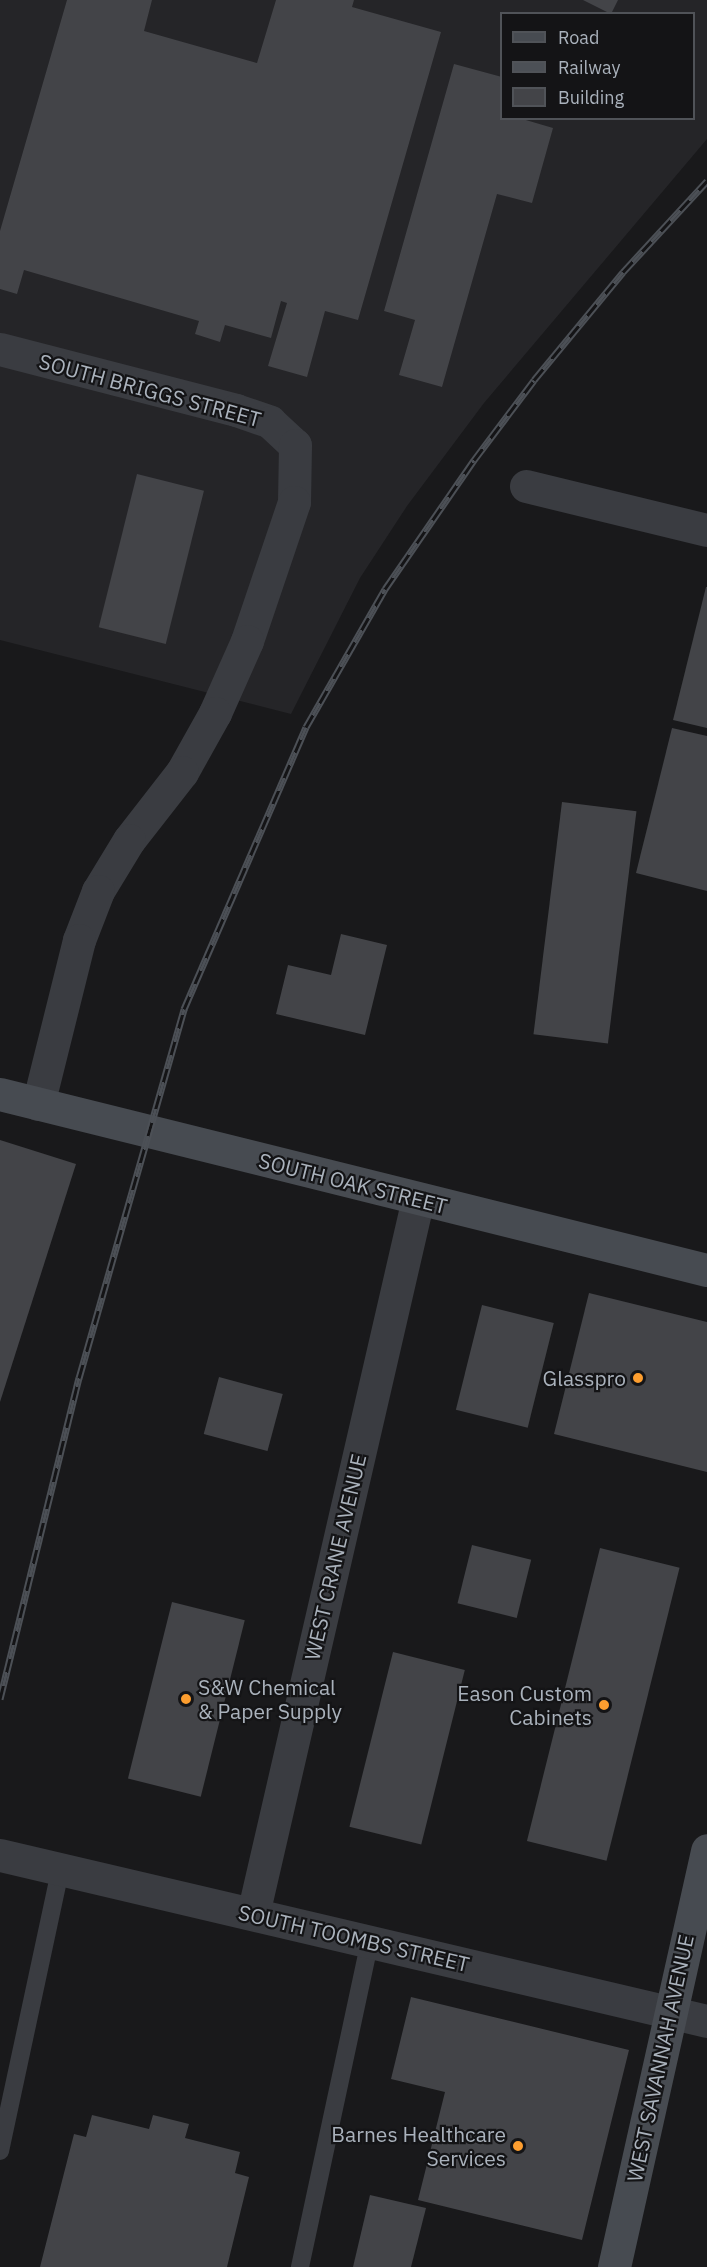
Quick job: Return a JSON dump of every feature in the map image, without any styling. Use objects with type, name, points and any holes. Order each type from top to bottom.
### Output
[{"type":"main road","name":"SOUTH OAK STREET","points":[[0,1094],[707,1270]]},
{"type":"main road","name":"WEST SAVANNAH AVENUE","points":[[614,2267],[669,2011],[707,1850]]},
{"type":"street","name":"SOUTH BRIGGS STREET","points":[[0,349],[236,410],[270,422],[295,445],[294,502],[247,641],[215,713],[182,772],[129,840],[98,891],[79,940],[38,1104]]},
{"type":"street","points":[[526,486],[707,530]]},
{"type":"street","name":"WEST CRANE AVENUE","points":[[253,1914],[418,1199]]},
{"type":"street","name":"SOUTH TOOMBS STREET","points":[[0,1855],[707,2021]]},
{"type":"lane","points":[[0,2151],[60,1870]]},
{"type":"lane","points":[[300,2267],[370,1941]]},
{"type":"shaded area","points":[[0,0],[707,0],[707,139],[484,403],[407,506],[360,578],[291,714],[0,640]]},
{"type":"building","points":[[67,0],[152,0],[144,31],[257,63],[276,0],[354,0],[352,7],[441,32],[358,320],[325,311],[307,377],[268,366],[287,303],[281,301],[271,338],[225,325],[220,342],[195,334],[199,321],[24,270],[17,294],[0,289],[0,231]]},
{"type":"building","points":[[583,0],[618,0],[612,12],[607,12]]},
{"type":"building","points":[[454,64],[500,76],[500,120],[526,120],[553,128],[532,203],[497,194],[442,387],[399,375],[415,320],[384,311]]},
{"type":"building","points":[[137,474],[204,491],[166,644],[99,627]]},
{"type":"building","points":[[707,587],[707,728],[673,720]]},
{"type":"building","points":[[672,728],[707,736],[707,891],[636,873]]},
{"type":"building","points":[[562,802],[636,811],[608,1043],[533,1034]]},
{"type":"building","points":[[341,934],[387,945],[365,1035],[276,1014],[288,965],[331,975]]},
{"type":"building","points":[[0,1140],[76,1164],[0,1402]]},
{"type":"building","name":"Glasspro","points":[[589,1293],[707,1322],[707,1472],[554,1434]]},
{"type":"building","points":[[482,1305],[554,1323],[528,1428],[456,1410]]},
{"type":"building","points":[[219,1377],[283,1394],[267,1451],[204,1434]]},
{"type":"building","points":[[472,1545],[531,1560],[517,1618],[457,1603]]},
{"type":"building","name":"Eason Custom Cabinets","points":[[600,1548],[680,1568],[607,1861],[527,1841]]},
{"type":"building","name":"S&W Chemical & Paper Supply","points":[[172,1602],[245,1620],[201,1797],[128,1779]]},
{"type":"building","points":[[393,1652],[465,1670],[421,1845],[349,1827]]},
{"type":"building","name":"Barnes Healthcare Services","points":[[411,1997],[629,2050],[582,2240],[418,2200],[445,2092],[391,2079]]},
{"type":"building","points":[[92,2115],[149,2129],[153,2115],[189,2124],[185,2138],[240,2152],[235,2173],[249,2177],[227,2267],[40,2267],[74,2134],[86,2137]]},
{"type":"building","points":[[370,2195],[426,2208],[411,2267],[353,2267]]},
{"type":"railway","points":[[0,1699],[79,1378],[184,1009],[306,727],[385,589],[474,460],[534,380],[623,272],[707,181]]},
{"type":"place","name":"Glasspro","points":[[638,1378]]},
{"type":"place","name":"S&W Chemical & Paper Supply","points":[[186,1699]]},
{"type":"place","name":"Eason Custom Cabinets","points":[[604,1705]]},
{"type":"place","name":"Barnes Healthcare Services","points":[[518,2146]]}]
